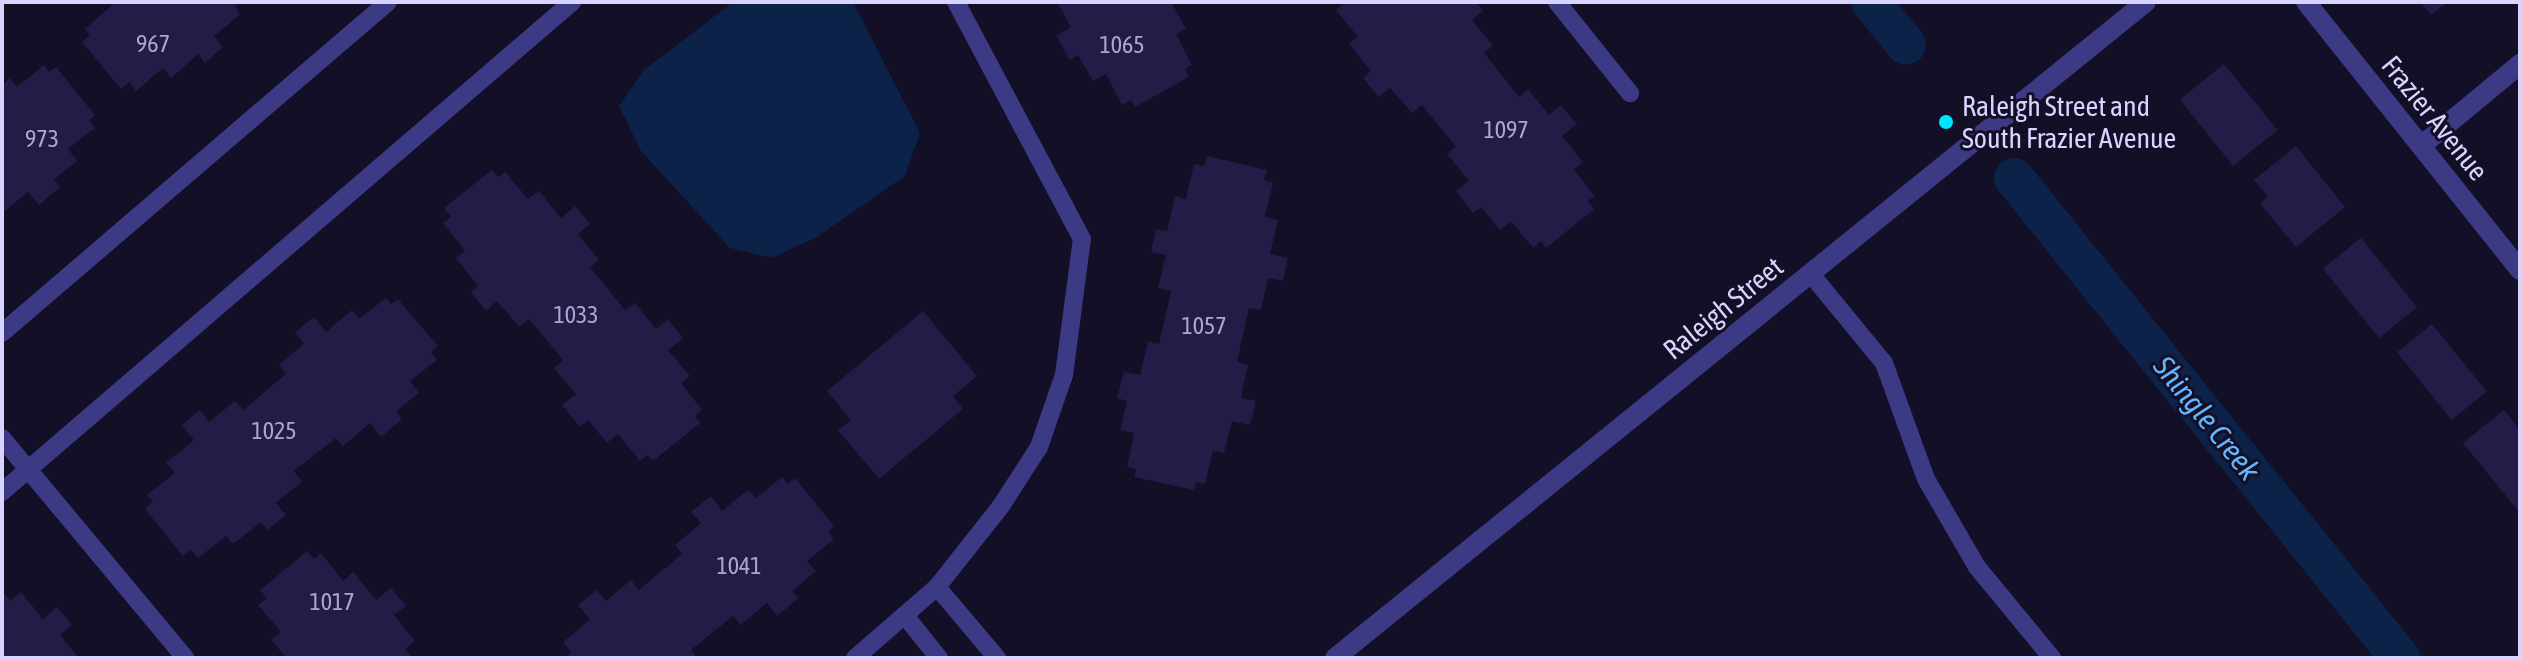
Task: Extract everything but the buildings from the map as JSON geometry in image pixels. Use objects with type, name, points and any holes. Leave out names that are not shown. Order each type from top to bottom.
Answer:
[{"type":"street","name":"Raleigh Street","points":[[1335,658],[2146,2]]},
{"type":"street","name":"Frazier Avenue","points":[[2306,2],[2520,270]]},
{"type":"street","points":[[2421,146],[2520,64]]},
{"type":"lane","points":[[2,333],[388,2]]},
{"type":"lane","points":[[2,492],[572,2]]},
{"type":"lane","points":[[859,656],[937,587],[1001,506],[1039,447],[1064,375],[1082,239],[956,2]]},
{"type":"lane","points":[[1557,2],[1630,93]]},
{"type":"lane","points":[[1810,273],[1884,363],[1926,479],[1977,567],[2052,658]]},
{"type":"lane","points":[[2,438],[185,658]]},
{"type":"lane","points":[[937,587],[997,658]]},
{"type":"lane","points":[[906,617],[939,658]]},
{"type":"water","points":[[733,2],[853,2],[920,133],[905,176],[817,237],[772,258],[730,248],[641,151],[619,106],[644,70]]},
{"type":"waterway","name":"Shingle Creek","points":[[1871,2],[1906,45]]},
{"type":"waterway","name":"Shingle Creek","points":[[2014,178],[2400,658]]},
{"type":"place","name":"Raleigh Street and South Frazier Avenue","points":[[1946,122]]}]
